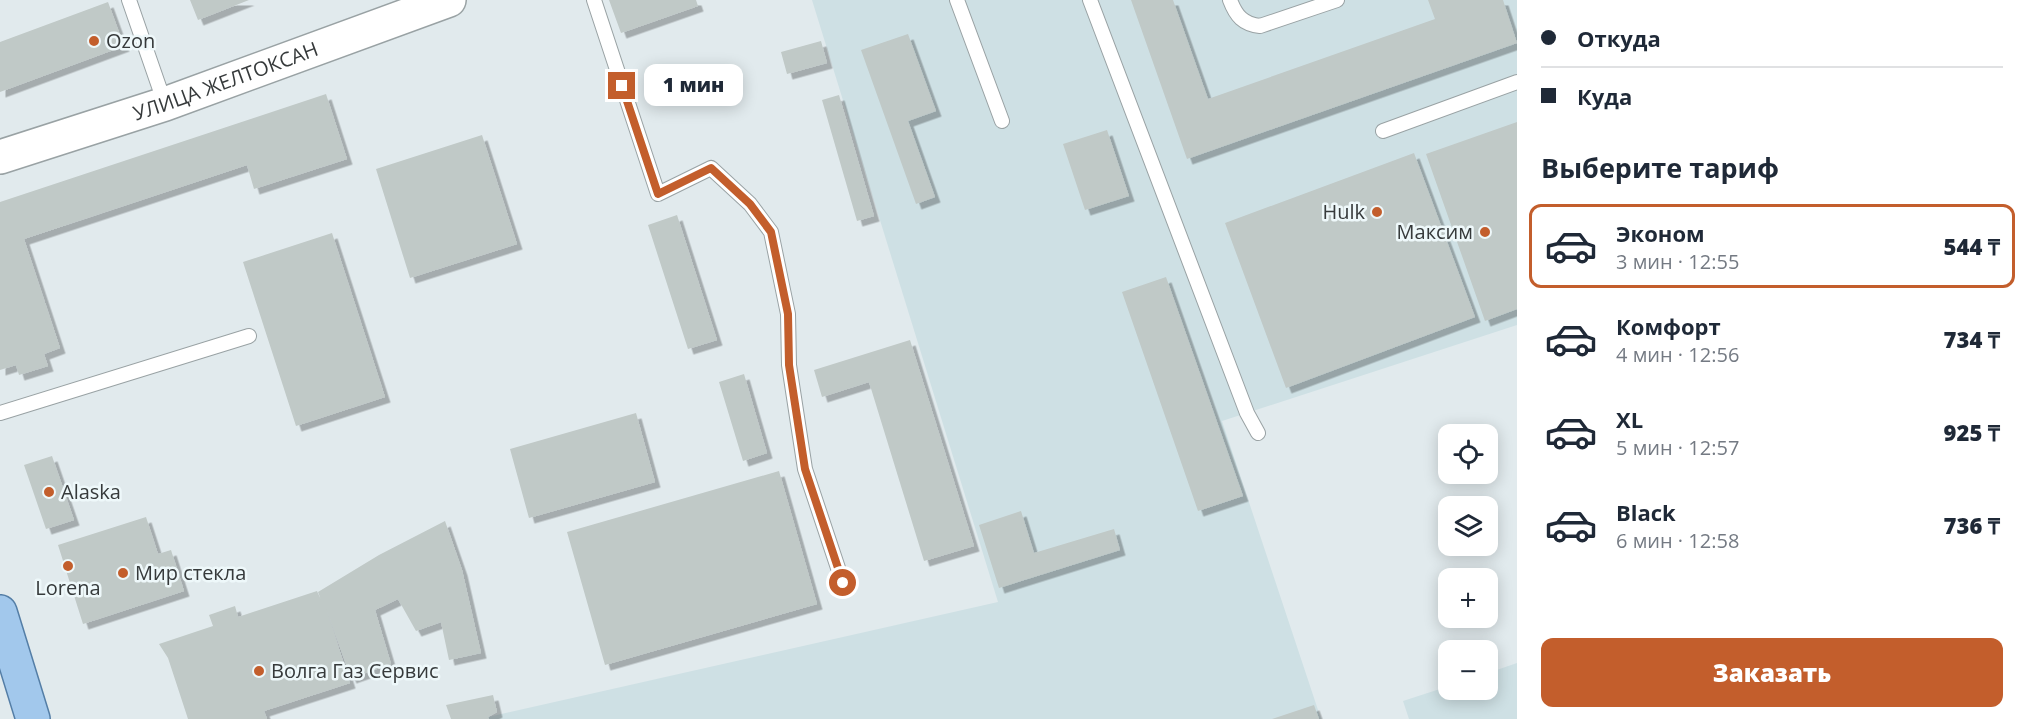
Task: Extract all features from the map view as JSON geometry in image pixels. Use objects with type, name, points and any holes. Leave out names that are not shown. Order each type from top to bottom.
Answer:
[{"type":"main road","points":[[0,612],[33,719]]},
{"type":"street","name":"УЛИЦА ЖЕЛТОКСАН","points":[[0,157],[165,104],[438,2]]},
{"type":"lane","points":[[129,0],[165,104]]},
{"type":"lane","points":[[594,0],[658,194],[711,168],[750,204],[771,232],[788,314],[789,365],[805,469],[843,583]]},
{"type":"lane","points":[[957,0],[1002,121]]},
{"type":"lane","points":[[1090,0],[1247,413],[1258,433]]},
{"type":"lane","points":[[1230,0],[1235,14],[1248,25],[1260,26],[1337,0]]},
{"type":"lane","points":[[1383,131],[1517,82]]},
{"type":"lane","points":[[0,413],[249,336]]},
{"type":"shaded area","points":[[812,0],[1517,0],[1517,325],[1222,421],[1321,719],[489,719],[488,717],[998,602]]},
{"type":"shaded area","points":[[1517,663],[1517,719],[1409,719],[1403,701],[1438,690],[1438,700],[1498,700],[1498,670]]},
{"type":"building","points":[[190,0],[249,0],[198,20]]},
{"type":"building","points":[[609,0],[696,0],[698,6],[621,33]]},
{"type":"building","points":[[1131,0],[1173,0],[1208,99],[1435,19],[1428,0],[1503,0],[1517,43],[1187,159]]},
{"type":"building","points":[[108,2],[124,46],[0,92],[0,42]]},
{"type":"building","points":[[908,34],[936,111],[908,121],[935,197],[916,204],[861,50]]},
{"type":"building","points":[[821,41],[827,63],[787,74],[781,52]]},
{"type":"building","points":[[326,94],[347,159],[254,189],[247,165],[24,239],[60,348],[44,354],[48,366],[19,375],[16,365],[0,370],[0,202]]},
{"type":"building","points":[[839,95],[874,216],[857,221],[822,100]]},
{"type":"building","name":"Максим","points":[[1517,122],[1517,309],[1485,321],[1426,154]]},
{"type":"building","points":[[1107,130],[1129,196],[1085,210],[1063,144]]},
{"type":"building","points":[[482,135],[517,244],[410,278],[376,169]]},
{"type":"building","points":[[1414,153],[1475,317],[1286,388],[1225,223]]},
{"type":"building","points":[[677,215],[717,340],[688,349],[648,225]]},
{"type":"building","points":[[332,233],[385,397],[296,426],[243,262]]},
{"type":"building","points":[[1166,277],[1243,496],[1198,511],[1122,292]]},
{"type":"building","points":[[910,340],[974,546],[924,561],[869,382],[822,397],[814,370]]},
{"type":"building","points":[[744,374],[767,453],[743,461],[719,382]]},
{"type":"building","points":[[636,413],[655,482],[529,518],[510,449]]},
{"type":"building","name":"Alaska","points":[[52,456],[74,520],[46,529],[24,465]]},
{"type":"building","points":[[779,471],[817,604],[605,665],[567,532]]},
{"type":"building","points":[[1021,511],[1034,553],[1114,529],[1120,550],[999,588],[979,525]]},
{"type":"building","name":"Мир стекла","points":[[146,517],[158,554],[171,550],[184,591],[83,624],[58,545]]},
{"type":"building","points":[[445,521],[462,570],[481,653],[449,660],[441,622],[416,631],[398,599],[375,610],[391,664],[351,678],[326,608],[350,683],[264,711],[267,719],[188,719],[168,658],[159,644],[213,626],[209,615],[235,606],[238,617],[317,591],[321,600],[318,592],[379,555]]},
{"type":"building","points":[[493,695],[497,712],[488,717],[489,719],[451,719],[446,705]]},
{"type":"building","points":[[1314,705],[1319,719],[1272,719]]},
{"type":"place","name":"Ozon","points":[[94,41]]},
{"type":"place","name":"Hulk","points":[[1377,212]]},
{"type":"place","name":"Максим","points":[[1485,232]]},
{"type":"place","name":"Alaska","points":[[49,492]]},
{"type":"place","name":"Lorena","points":[[68,566]]},
{"type":"place","name":"Мир стекла","points":[[123,573]]},
{"type":"place","name":"Волга Газ Сервис","points":[[259,671]]},
{"type":"route","points":[[622,86],[658,194],[711,168],[750,204],[771,232],[788,314],[789,365],[805,469],[843,583]]}]
